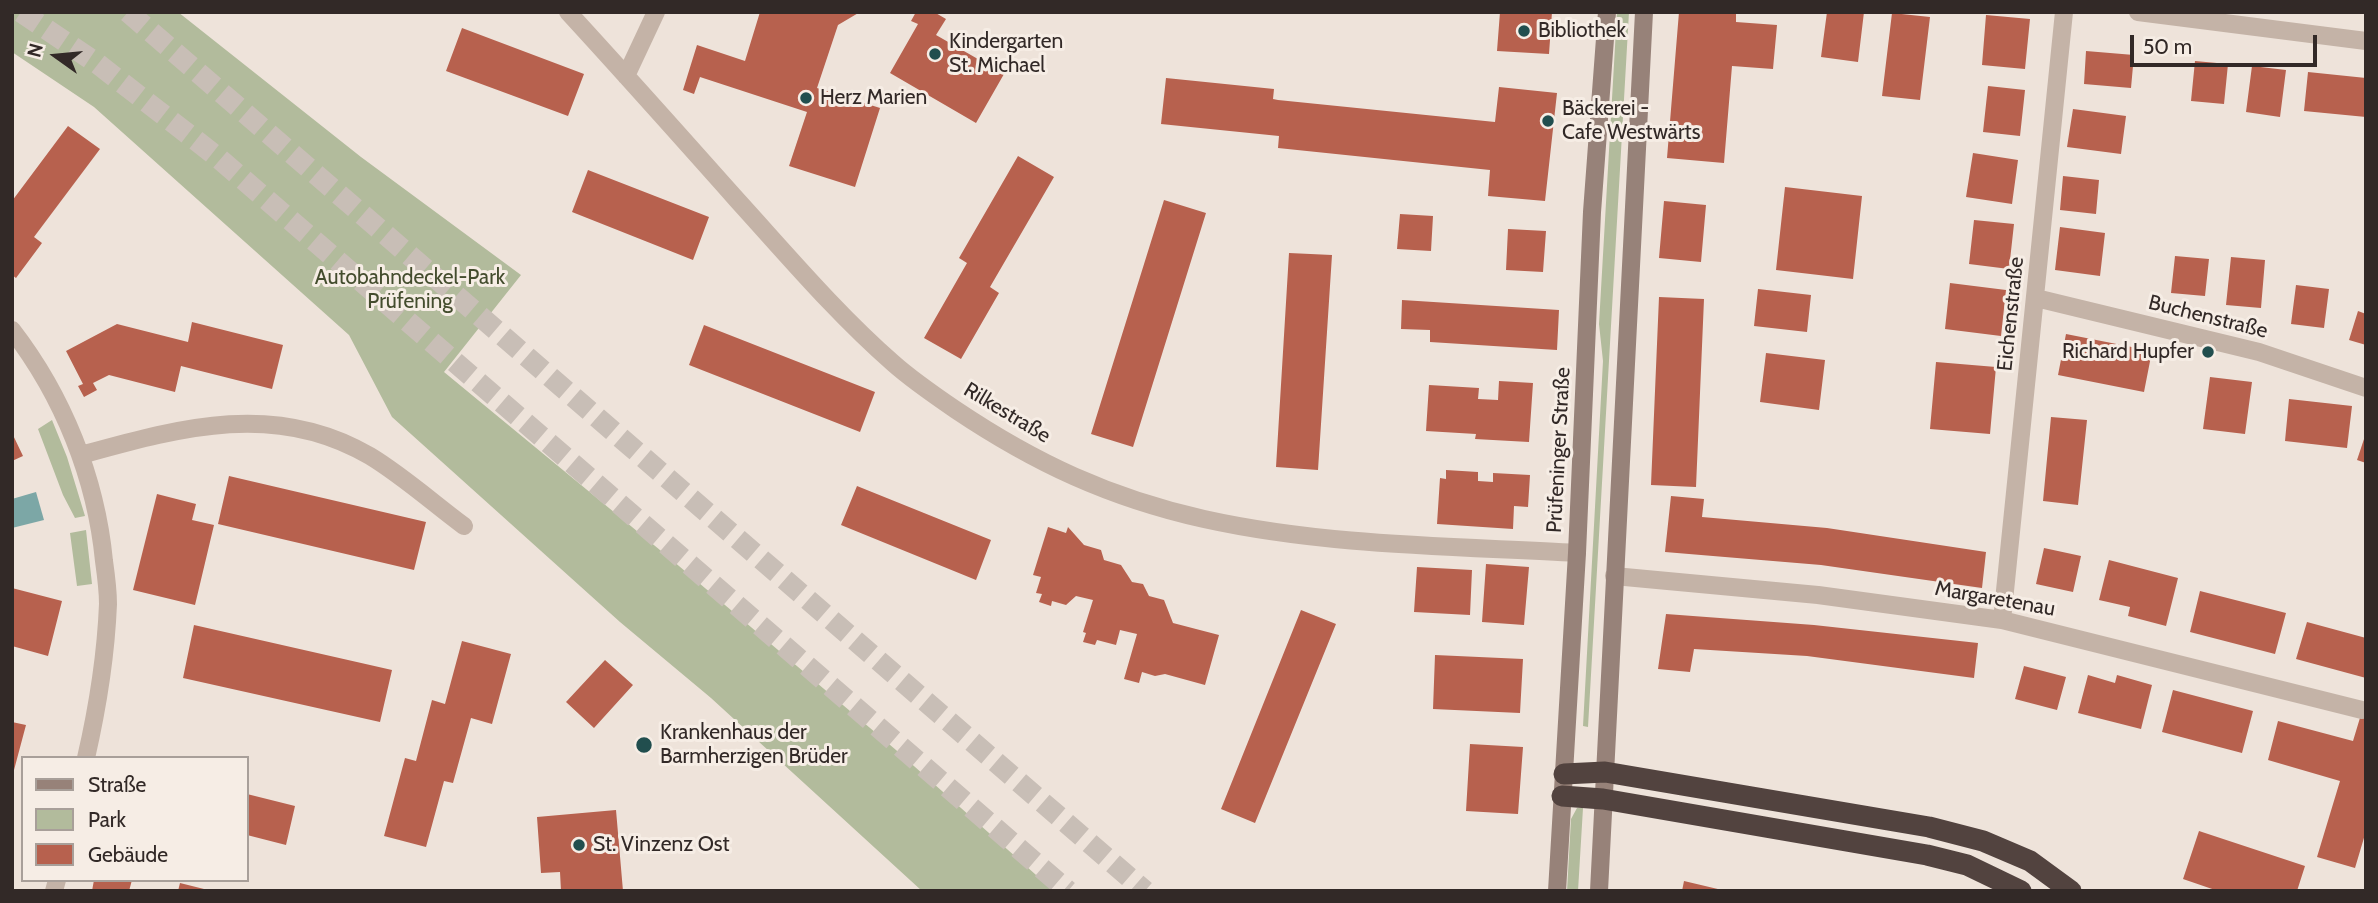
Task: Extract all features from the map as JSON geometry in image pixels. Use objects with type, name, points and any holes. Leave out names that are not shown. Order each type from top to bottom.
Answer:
[{"type":"highway","points":[[1564,774],[1605,772],[1929,827],[1983,841],[2029,861],[2071,891]]},
{"type":"highway","points":[[1562,796],[1603,799],[1927,855],[1967,865],[2021,891]]},
{"type":"street","name":"Rilkestraße","points":[[568,12],[774,241],[894,364],[983,428],[1062,473],[1161,508],[1291,535],[1577,553]]},
{"type":"street","points":[[626,76],[656,12]]},
{"type":"street","name":"Prüfeninger Straße","points":[[1557,891],[1577,553],[1592,212],[1607,12]]},
{"type":"street","points":[[1599,891],[1644,12]]},
{"type":"street","name":"Eichenstraße","points":[[2002,620],[2064,12]]},
{"type":"street","points":[[2138,12],[2366,41]]},
{"type":"street","name":"Buchenstraße","points":[[2036,298],[2259,352],[2366,388]]},
{"type":"street","points":[[12,330],[30,353],[58,403],[81,455],[101,526],[108,603],[86,756]]},
{"type":"street","points":[[81,455],[167,431],[214,424],[268,424],[290,427],[321,435],[370,457],[464,526]]},
{"type":"street","name":"Margaretenau","points":[[1614,576],[1818,595],[2002,620],[2362,710]]},
{"type":"green space","name":"Autobahndeckel-Park Prüfening","points":[[12,12],[178,12],[361,157],[521,275],[444,372],[896,750],[1054,891],[922,891],[711,698],[620,622],[392,417],[349,335],[94,107],[12,52]]},
{"type":"green space","points":[[1617,12],[1629,12],[1588,727],[1583,726],[1603,361],[1599,324]]},
{"type":"green space","points":[[52,420],[67,457],[85,516],[75,518],[63,495],[38,429]]},
{"type":"green space","points":[[86,530],[92,584],[77,586],[70,533]]},
{"type":"green space","points":[[1577,808],[1583,808],[1578,891],[1567,891],[1571,819]]},
{"type":"water","points":[[36,492],[44,520],[12,528],[12,499]]},
{"type":"building","name":"Herz Marien","points":[[760,12],[860,12],[838,25],[817,88],[880,108],[855,187],[789,166],[807,112],[700,77],[694,94],[683,90],[697,45],[745,61]]},
{"type":"building","name":"Kindergarten St. Michael","points":[[916,12],[934,12],[946,19],[936,35],[1004,74],[976,123],[890,73],[918,24],[911,21]]},
{"type":"building","name":"Bibliothek","points":[[1500,12],[1552,12],[1549,54],[1497,51]]},
{"type":"building","points":[[1679,12],[1736,12],[1736,22],[1777,25],[1773,69],[1732,66],[1724,163],[1667,158]]},
{"type":"building","points":[[1827,12],[1864,12],[1858,62],[1821,57]]},
{"type":"building","points":[[1892,13],[1930,17],[1920,100],[1882,96]]},
{"type":"building","points":[[1986,15],[2030,19],[2025,69],[1982,65]]},
{"type":"building","points":[[462,28],[584,74],[568,116],[446,71]]},
{"type":"building","points":[[2086,51],[2134,55],[2131,88],[2084,84]]},
{"type":"building","points":[[2195,61],[2228,64],[2224,104],[2191,101]]},
{"type":"building","points":[[2252,66],[2286,70],[2280,117],[2246,112]]},
{"type":"building","points":[[2308,72],[2366,78],[2366,117],[2304,111]]},
{"type":"building","points":[[1166,78],[1274,89],[1273,99],[1278,100],[1495,122],[1499,87],[1557,93],[1545,201],[1488,196],[1490,170],[1278,148],[1279,136],[1161,124]]},
{"type":"building","points":[[1988,86],[2025,90],[2020,136],[1983,132]]},
{"type":"building","points":[[2073,109],[2126,116],[2121,154],[2067,147]]},
{"type":"building","points":[[68,126],[100,149],[34,237],[42,243],[16,278],[12,275],[12,201]]},
{"type":"building","points":[[1973,153],[2018,160],[2012,204],[1966,197]]},
{"type":"building","points":[[1018,156],[1054,177],[990,287],[999,293],[961,359],[924,338],[967,263],[959,258]]},
{"type":"building","points":[[588,170],[709,217],[693,260],[572,212]]},
{"type":"building","points":[[2063,176],[2099,180],[2096,214],[2060,210]]},
{"type":"building","points":[[1785,187],[1862,196],[1853,279],[1776,270]]},
{"type":"building","points":[[1164,200],[1206,213],[1133,447],[1091,434]]},
{"type":"building","points":[[1664,201],[1706,205],[1701,262],[1659,258]]},
{"type":"building","points":[[1400,214],[1433,216],[1431,251],[1397,249]]},
{"type":"building","points":[[1974,220],[2014,224],[2009,269],[1969,264]]},
{"type":"building","points":[[2060,227],[2105,233],[2100,276],[2055,270]]},
{"type":"building","points":[[1508,229],[1546,231],[1543,272],[1506,270]]},
{"type":"building","points":[[1289,253],[1332,255],[1318,470],[1276,467]]},
{"type":"building","points":[[2175,256],[2209,259],[2205,296],[2171,293]]},
{"type":"building","points":[[2231,257],[2265,260],[2261,308],[2226,305]]},
{"type":"building","points":[[1950,283],[2006,290],[2001,336],[1945,329]]},
{"type":"building","points":[[2296,285],[2329,289],[2324,328],[2291,324]]},
{"type":"building","points":[[1758,289],[1811,295],[1807,332],[1754,326]]},
{"type":"building","points":[[1659,297],[1704,299],[1696,487],[1651,485]]},
{"type":"building","points":[[1402,300],[1559,310],[1557,350],[1430,342],[1430,330],[1401,329]]},
{"type":"building","points":[[2358,311],[2366,314],[2366,345],[2349,340]]},
{"type":"building","points":[[192,322],[283,345],[272,389],[181,366],[175,392],[109,375],[93,383],[97,390],[84,397],[78,386],[83,384],[66,351],[117,324],[188,342]]},
{"type":"building","points":[[704,325],[875,392],[860,432],[689,365]]},
{"type":"building","points":[[2066,334],[2152,351],[2144,392],[2058,375]]},
{"type":"building","points":[[1766,353],[1825,360],[1819,410],[1760,402]]},
{"type":"building","points":[[1936,362],[1996,367],[1990,434],[1930,429]]},
{"type":"building","points":[[2210,377],[2252,382],[2245,434],[2203,429]]},
{"type":"building","points":[[1499,381],[1533,383],[1529,442],[1475,439],[1476,434],[1426,431],[1429,385],[1479,388],[1478,399],[1498,400]]},
{"type":"building","points":[[2289,399],[2352,406],[2347,448],[2285,441]]},
{"type":"building","points":[[2051,417],[2087,420],[2078,505],[2043,501]]},
{"type":"building","points":[[12,433],[23,456],[12,461]]},
{"type":"building","points":[[2366,436],[2366,463],[2357,460]]},
{"type":"building","points":[[1446,470],[1478,472],[1478,481],[1493,482],[1493,473],[1530,475],[1528,507],[1514,506],[1513,529],[1437,524],[1440,478],[1446,479]]},
{"type":"building","points":[[229,476],[426,522],[414,570],[218,524]]},
{"type":"building","points":[[857,486],[991,540],[976,580],[841,525]]},
{"type":"building","points":[[157,494],[196,504],[192,520],[214,525],[195,605],[133,590]]},
{"type":"building","points":[[1671,496],[1704,499],[1702,517],[1827,528],[1986,552],[1982,588],[1821,565],[1665,552]]},
{"type":"building","points":[[1048,527],[1066,533],[1068,527],[1084,545],[1101,550],[1104,560],[1121,565],[1132,582],[1143,584],[1149,596],[1164,600],[1173,623],[1219,635],[1205,685],[1165,674],[1155,676],[1142,672],[1139,683],[1124,679],[1137,634],[1120,630],[1116,645],[1097,640],[1095,645],[1083,642],[1086,633],[1083,632],[1093,600],[1076,596],[1066,605],[1052,601],[1051,606],[1039,602],[1042,594],[1036,593],[1041,577],[1033,575]]},
{"type":"building","points":[[2044,548],[2081,556],[2073,592],[2036,584]]},
{"type":"building","points":[[2109,560],[2178,578],[2166,626],[2128,616],[2130,607],[2099,600]]},
{"type":"building","points":[[1486,564],[1529,567],[1524,625],[1482,622]]},
{"type":"building","points":[[1417,567],[1472,570],[1470,615],[1414,612]]},
{"type":"building","points":[[12,588],[62,601],[48,656],[12,646]]},
{"type":"building","points":[[2200,591],[2286,613],[2275,654],[2190,632]]},
{"type":"building","points":[[1301,610],[1336,624],[1255,823],[1221,809]]},
{"type":"building","points":[[1666,614],[1814,625],[1978,643],[1974,678],[1807,656],[1694,649],[1690,672],[1658,669]]},
{"type":"building","points":[[2307,622],[2366,638],[2366,678],[2296,659]]},
{"type":"building","points":[[194,625],[392,670],[380,722],[183,678]]},
{"type":"building","points":[[462,641],[511,654],[492,724],[471,718],[453,783],[444,781],[426,847],[384,836],[405,758],[416,761],[432,700],[445,704]]},
{"type":"building","points":[[1435,655],[1523,659],[1520,713],[1433,709]]},
{"type":"building","points":[[605,660],[633,685],[594,728],[566,702]]},
{"type":"building","points":[[2024,666],[2066,677],[2057,710],[2015,699]]},
{"type":"building","points":[[2088,675],[2115,683],[2117,675],[2152,685],[2141,729],[2078,713]]},
{"type":"building","points":[[2173,690],[2253,711],[2242,753],[2162,732]]},
{"type":"building","points":[[2366,698],[2366,831],[2355,868],[2317,857],[2340,781],[2268,760],[2278,721],[2353,741]]},
{"type":"building","points":[[12,722],[26,725],[14,770],[12,770]]},
{"type":"building","points":[[1470,744],[1523,747],[1518,814],[1466,811]]},
{"type":"building","points":[[248,794],[295,806],[286,845],[248,835]]},
{"type":"building","name":"St. Vinzenz Ost","points":[[616,810],[623,891],[561,891],[560,872],[541,873],[537,817]]},
{"type":"building","points":[[2199,831],[2305,866],[2297,891],[2218,891],[2183,879]]},
{"type":"building","points":[[1684,881],[1722,890],[1722,891],[1682,891]]},
{"type":"building","points":[[94,882],[131,882],[129,891],[92,891]]},
{"type":"building","points":[[180,883],[208,890],[208,891],[178,891]]},
{"type":"tunnel","points":[[21,12],[98,64],[216,156],[1068,891]]},
{"type":"tunnel","points":[[128,12],[1145,891]]},
{"type":"place","name":"Bibliothek","points":[[1524,31]]},
{"type":"place","name":"Kindergarten St. Michael","points":[[935,54]]},
{"type":"place","name":"Herz Marien","points":[[806,98]]},
{"type":"place","name":"Bäckerei - Cafe Westwärts","points":[[1548,121]]},
{"type":"place","name":"Richard Hupfer","points":[[2208,352]]},
{"type":"place","name":"Krankenhaus der Barmherzigen Brüder","points":[[644,745]]},
{"type":"place","name":"St. Vinzenz Ost","points":[[579,845]]}]
